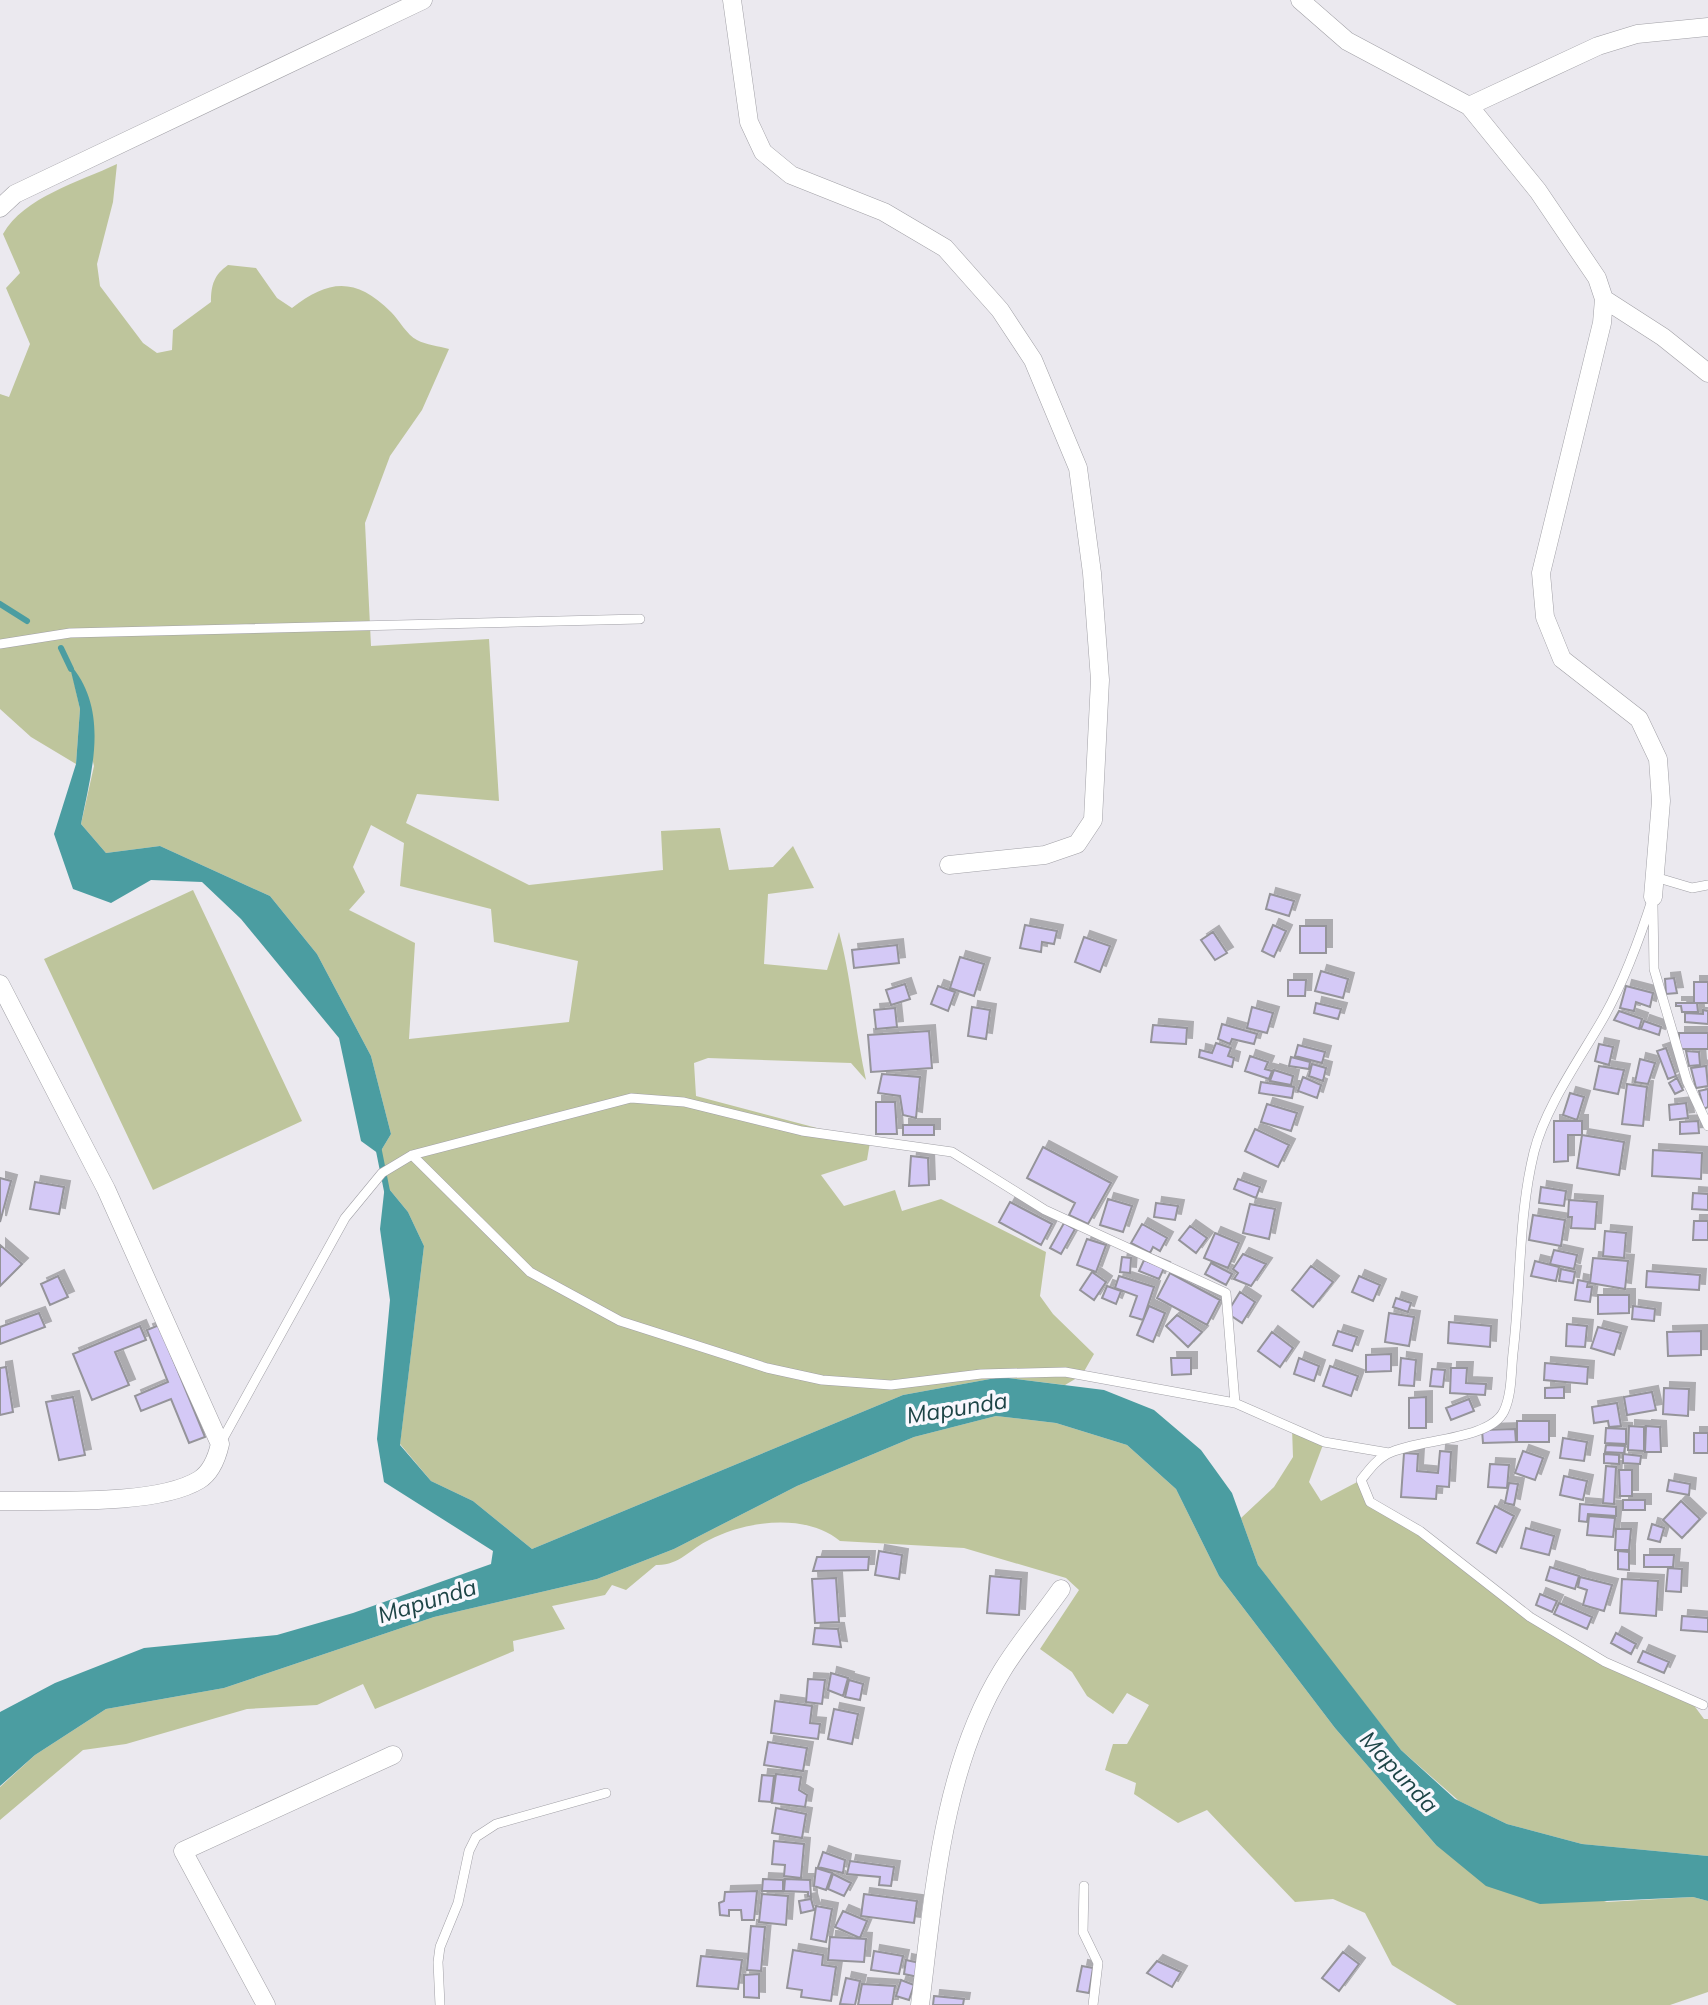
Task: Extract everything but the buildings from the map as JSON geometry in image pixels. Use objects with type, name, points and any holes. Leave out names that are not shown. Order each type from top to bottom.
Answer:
[{"type":"street","points":[[0,208],[15,194],[423,0]]},
{"type":"street","points":[[732,0],[749,122],[763,152],[791,175],[884,212],[946,248],[1000,310],[1033,360],[1078,468],[1092,573],[1100,680],[1093,820],[1077,844],[1045,855],[949,865]]},
{"type":"street","points":[[1300,0],[1347,41],[1469,106],[1538,191],[1597,278],[1604,299],[1602,324],[1541,573],[1545,617],[1562,659],[1639,719],[1658,759],[1661,802],[1653,897]]},
{"type":"street","points":[[1469,106],[1598,46],[1637,34],[1708,27]]},
{"type":"street","points":[[1604,299],[1663,337],[1708,373]]},
{"type":"street","points":[[0,984],[106,1189],[220,1444],[215,1463],[200,1480],[157,1495],[0,1501]]},
{"type":"street","points":[[920,2005],[949,1810],[975,1726],[1001,1672],[1061,1589]]},
{"type":"street","points":[[266,2005],[183,1851],[393,1755]]},
{"type":"lane","points":[[0,644],[70,633],[640,618]]},
{"type":"lane","points":[[1655,877],[1692,888],[1708,885]]},
{"type":"lane","points":[[1653,897],[1654,969],[1687,1081],[1708,1126]]},
{"type":"lane","points":[[412,1155],[530,1272],[620,1321],[767,1368],[822,1380],[891,1385],[981,1374],[1065,1372],[1235,1403],[1324,1442],[1388,1453],[1485,1429],[1504,1413],[1509,1393],[1519,1300],[1523,1221],[1534,1150],[1567,1076],[1605,1014],[1634,957],[1653,897]]},
{"type":"lane","points":[[220,1444],[345,1219],[382,1173],[412,1155],[631,1098],[684,1102],[802,1130],[952,1152],[1045,1210],[1226,1293],[1235,1403]]},
{"type":"lane","points":[[1388,1453],[1373,1465],[1361,1480],[1370,1502],[1420,1531],[1530,1617],[1605,1662],[1703,1704]]},
{"type":"lane","points":[[440,2005],[440,1947],[458,1903],[468,1851],[476,1837],[496,1824],[607,1793]]},
{"type":"lane","points":[[1084,1886],[1083,1932],[1098,1963],[1093,2005]]},
{"type":"green space","points":[[117,164],[113,202],[97,264],[100,286],[143,343],[157,353],[172,350],[173,330],[211,302],[214,281],[228,265],[256,268],[277,298],[292,308],[305,298],[330,287],[354,288],[366,293],[391,312],[413,338],[449,349],[422,410],[390,456],[365,523],[371,646],[489,639],[499,801],[417,794],[406,823],[529,885],[663,870],[661,831],[720,828],[729,870],[773,867],[793,846],[814,888],[768,894],[764,964],[827,970],[839,932],[866,1080],[851,1063],[708,1058],[694,1063],[696,1096],[870,1142],[867,1160],[821,1175],[844,1206],[895,1190],[902,1211],[941,1199],[1046,1252],[1040,1296],[1053,1314],[1094,1354],[1082,1375],[1065,1385],[1001,1377],[903,1395],[532,1549],[473,1501],[431,1481],[400,1444],[424,1246],[408,1212],[385,1184],[379,1154],[391,1134],[371,1056],[317,954],[270,896],[160,846],[106,853],[81,824],[94,766],[70,664],[80,709],[76,764],[31,737],[0,709],[0,394],[9,397],[30,344],[6,288],[20,273],[3,234],[12,221],[38,200]],"holes":[[[371,825],[404,843],[400,886],[491,909],[494,942],[578,961],[569,1022],[409,1039],[415,943],[349,910],[365,892],[353,867]]]},
{"type":"green space","points":[[193,890],[302,1121],[153,1190],[44,959]]},
{"type":"green space","points":[[996,1416],[1056,1423],[1127,1445],[1176,1489],[1219,1576],[1335,1728],[1436,1845],[1607,1902],[1693,1897],[1708,1901],[1708,1992],[1670,2005],[1457,2005],[1392,1965],[1365,1913],[1333,1899],[1295,1902],[1207,1810],[1178,1823],[1134,1794],[1136,1783],[1105,1770],[1113,1744],[1127,1744],[1149,1705],[1127,1693],[1113,1714],[1087,1696],[1072,1672],[1040,1649],[1079,1590],[1066,1578],[964,1548],[840,1541],[811,1526],[794,1523],[759,1524],[724,1533],[678,1560],[656,1565],[626,1590],[612,1585],[605,1595],[552,1606],[565,1629],[513,1641],[514,1651],[375,1709],[363,1684],[317,1705],[247,1709],[126,1744],[83,1750],[0,1820],[0,1787],[35,1755],[106,1709],[224,1688],[434,1617],[597,1579],[674,1549],[797,1486],[914,1437]]},
{"type":"green space","points":[[1292,1428],[1324,1442],[1309,1482],[1321,1501],[1361,1480],[1370,1502],[1420,1531],[1530,1617],[1605,1662],[1687,1696],[1704,1719],[1708,1719],[1708,1856],[1582,1844],[1507,1824],[1459,1801],[1401,1750],[1258,1565],[1241,1518],[1274,1487],[1293,1457]]},
{"type":"water","points":[[69,663],[82,681],[94,720],[93,761],[81,824],[106,853],[160,846],[270,896],[317,954],[371,1056],[391,1134],[379,1154],[361,1141],[339,1038],[241,919],[202,882],[151,880],[111,903],[73,889],[54,834],[76,764],[80,709]]},
{"type":"water","name":"Mapunda","points":[[385,1184],[408,1212],[424,1246],[400,1445],[431,1481],[473,1501],[532,1549],[903,1395],[1001,1377],[1104,1390],[1154,1410],[1201,1450],[1232,1493],[1258,1565],[1401,1750],[1455,1799],[1507,1824],[1582,1844],[1708,1856],[1708,1901],[1693,1897],[1540,1904],[1486,1886],[1436,1845],[1335,1728],[1219,1576],[1176,1489],[1127,1445],[1056,1423],[996,1416],[914,1437],[797,1486],[674,1549],[597,1579],[434,1617],[224,1688],[106,1709],[35,1755],[0,1786],[0,1712],[55,1683],[144,1648],[277,1635],[353,1613],[491,1564],[493,1551],[384,1482],[377,1439],[390,1300],[380,1229]]},
{"type":"waterway","points":[[0,604],[27,621]]},
{"type":"waterway","points":[[61,648],[71,669]]},
{"type":"waterway","points":[[378,1146],[387,1191]]}]
